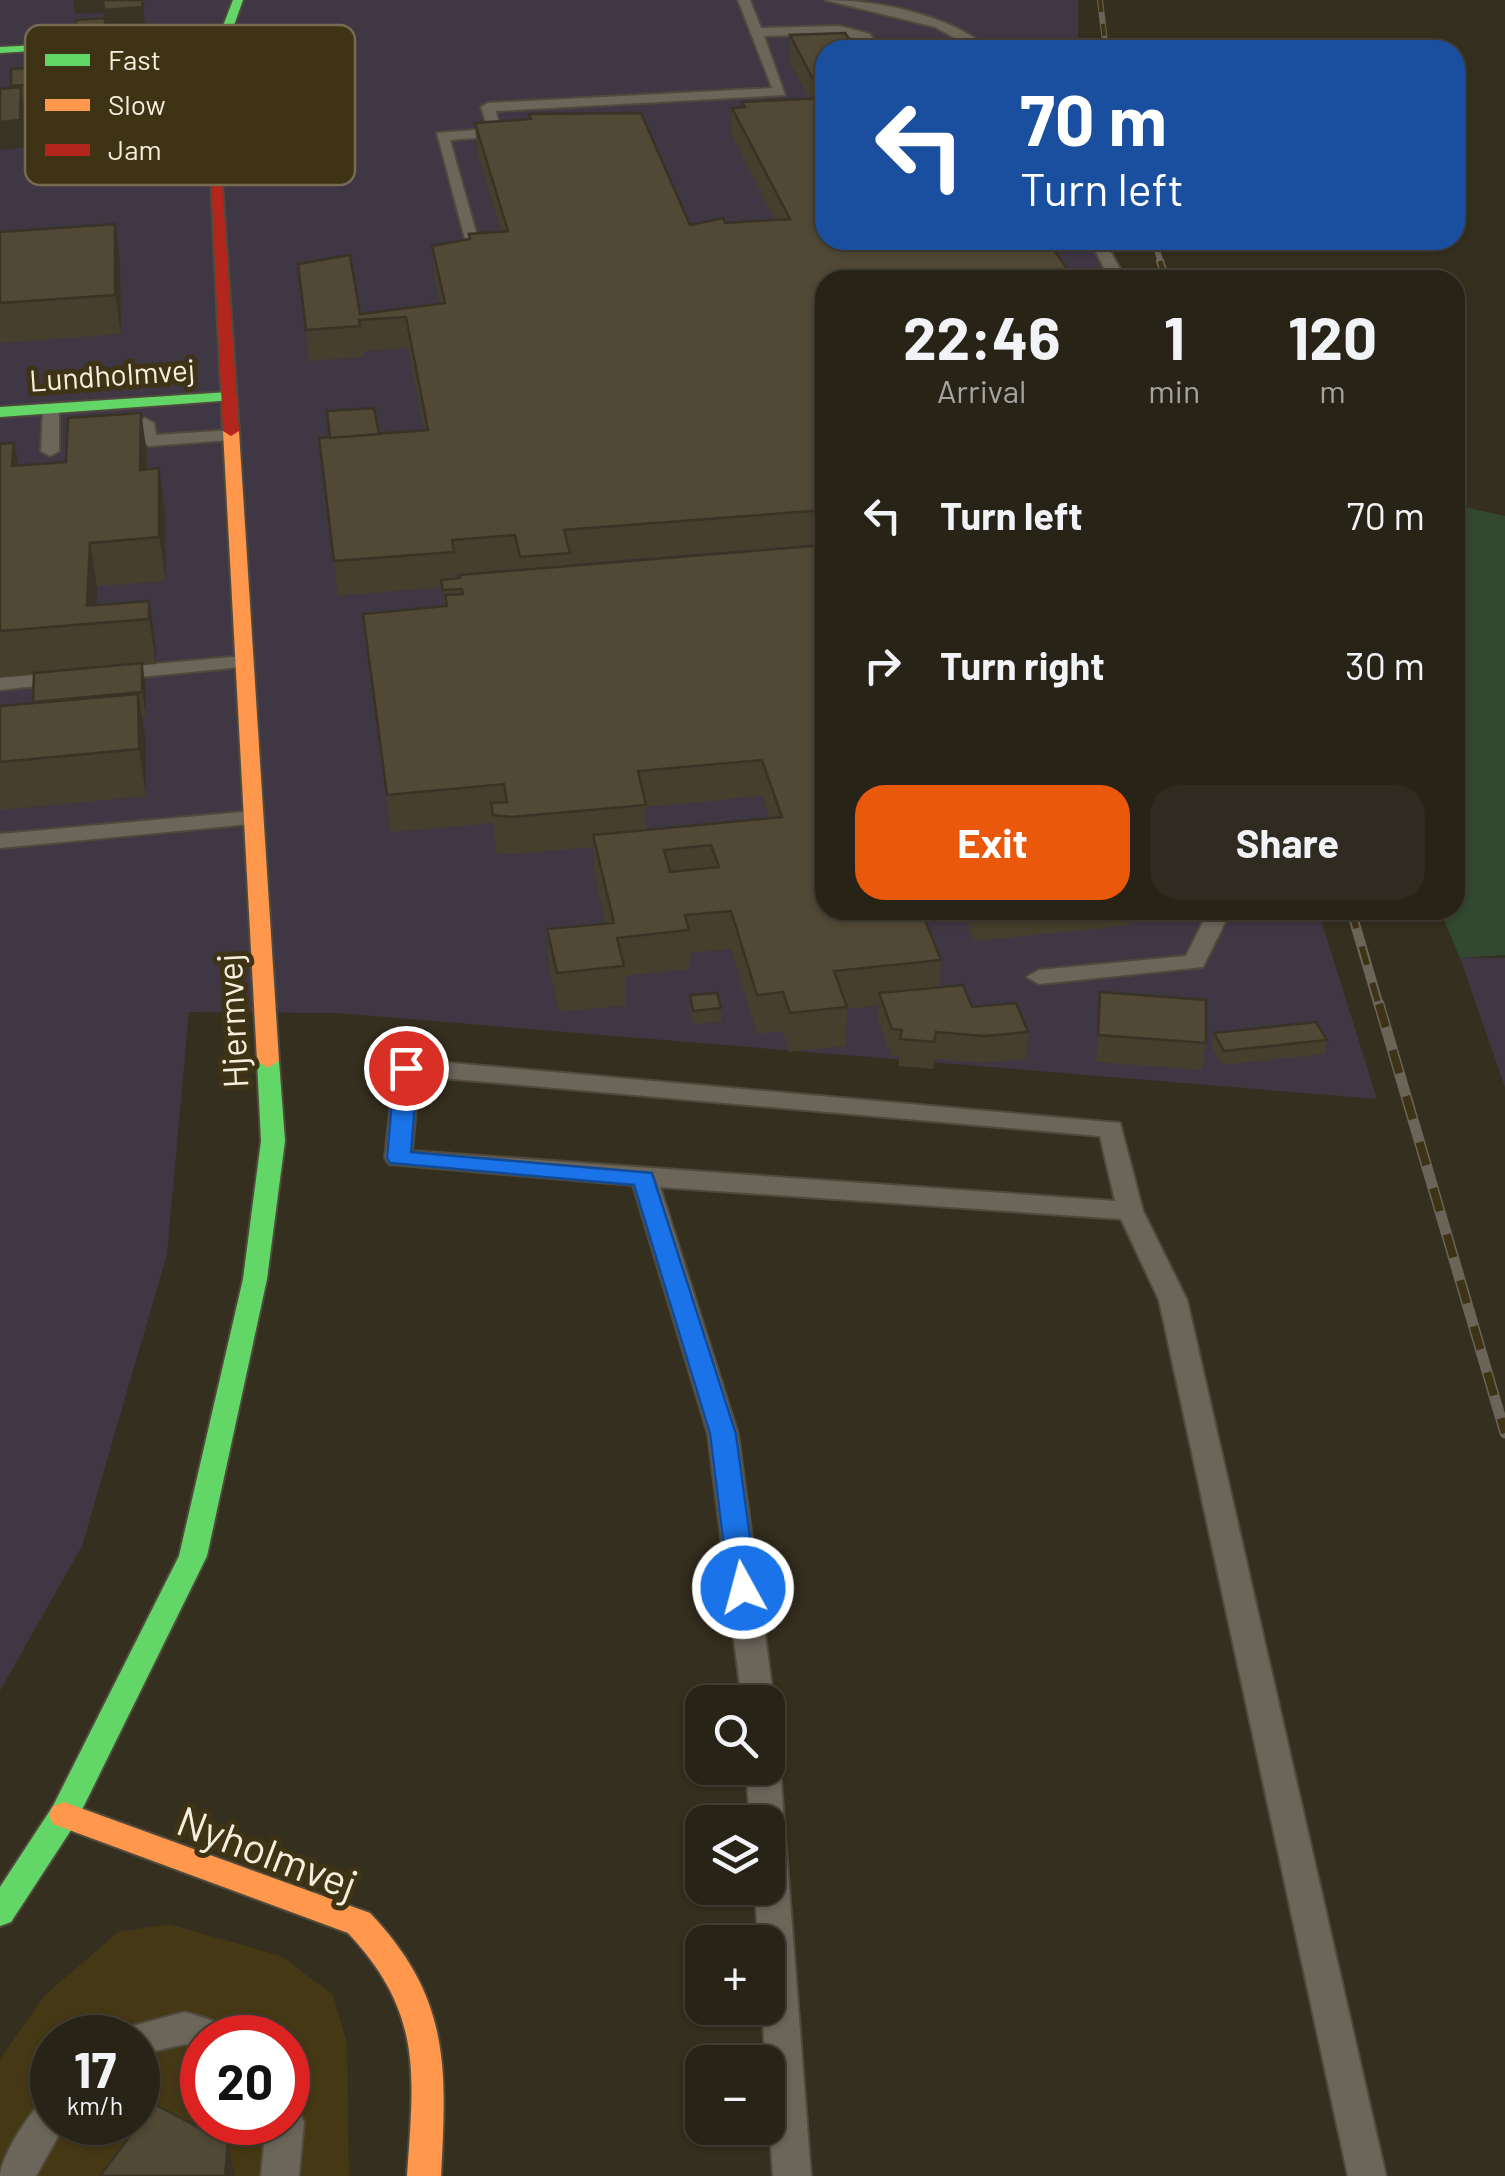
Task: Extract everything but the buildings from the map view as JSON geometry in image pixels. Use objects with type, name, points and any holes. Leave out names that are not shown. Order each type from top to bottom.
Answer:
[{"type":"street","name":"Hjermvej","points":[[229,25],[238,0]]},
{"type":"street","points":[[0,50],[25,48]]},
{"type":"street","name":"Hjermvej","points":[[0,1913],[64,1815],[194,1556],[254,1279],[273,1141],[215,185]]},
{"type":"street","name":"Lundholmvej","points":[[0,412],[229,397]]},
{"type":"street","name":"Nyholmvej","points":[[64,1815],[359,1922],[393,1956],[414,1996],[429,2070],[424,2176]]},
{"type":"lane","points":[[470,236],[442,136],[496,133],[488,107],[780,92],[744,0]]},
{"type":"lane","points":[[832,0],[939,24],[967,40]]},
{"type":"lane","points":[[754,32],[839,30],[868,40]]},
{"type":"lane","points":[[50,451],[51,408]]},
{"type":"lane","points":[[145,424],[149,441],[231,435]]},
{"type":"lane","points":[[0,684],[244,662]]},
{"type":"lane","points":[[0,841],[253,818]]},
{"type":"lane","points":[[1039,976],[1195,962],[1215,920]]},
{"type":"lane","points":[[1130,1211],[398,1158],[406,1068],[1111,1129],[1130,1211],[1173,1300],[1367,2176]]},
{"type":"lane","points":[[644,1178],[723,1434],[756,1685]]},
{"type":"lane","points":[[773,1905],[792,2176]]},
{"type":"lane","points":[[16,2176],[34,2145]]},
{"type":"lane","points":[[280,2176],[283,2145]]},
{"type":"shaded area","points":[[0,0],[1078,0],[1078,40],[815,40],[815,250],[1113,250],[1119,270],[815,270],[815,920],[1321,920],[1377,1099],[336,1013],[189,1012],[167,1254],[82,1546],[0,1691]]},
{"type":"shaded area","points":[[1460,958],[1505,958],[1505,1087]]},
{"type":"shaded area","points":[[169,1924],[281,1956],[333,1995],[347,2043],[349,2176],[0,2176],[0,2059],[30,2016],[30,2145],[160,2145],[160,2015],[31,2015],[45,1995],[118,1932]]},
{"type":"green space","points":[[1465,507],[1505,516],[1505,955],[1460,958],[1444,920],[1465,920]]},
{"type":"railway","points":[[1100,0],[1105,40]]},
{"type":"railway","points":[[1157,250],[1161,263]]},
{"type":"railway","points":[[1160,261],[1163,270]]},
{"type":"railway","points":[[1354,920],[1379,1006]]},
{"type":"railway","points":[[1379,1004],[1505,1433]]},
{"type":"traffic: fast","points":[[229,25],[238,0]]},
{"type":"traffic: fast","points":[[0,50],[25,48]]},
{"type":"traffic: fast","points":[[0,412],[229,397]]},
{"type":"traffic: fast","points":[[0,1913],[64,1815],[193,1556],[255,1279],[273,1141],[268,1061]]},
{"type":"traffic: slow","points":[[231,431],[268,1061]]},
{"type":"traffic: slow","points":[[64,1815],[359,1923],[385,1950],[404,1979],[424,2039],[428,2105],[424,2176]]},
{"type":"traffic: jam","points":[[216,185],[231,431]]},
{"type":"route","points":[[406,1068],[398,1158],[644,1178],[723,1434],[743,1588]]}]
